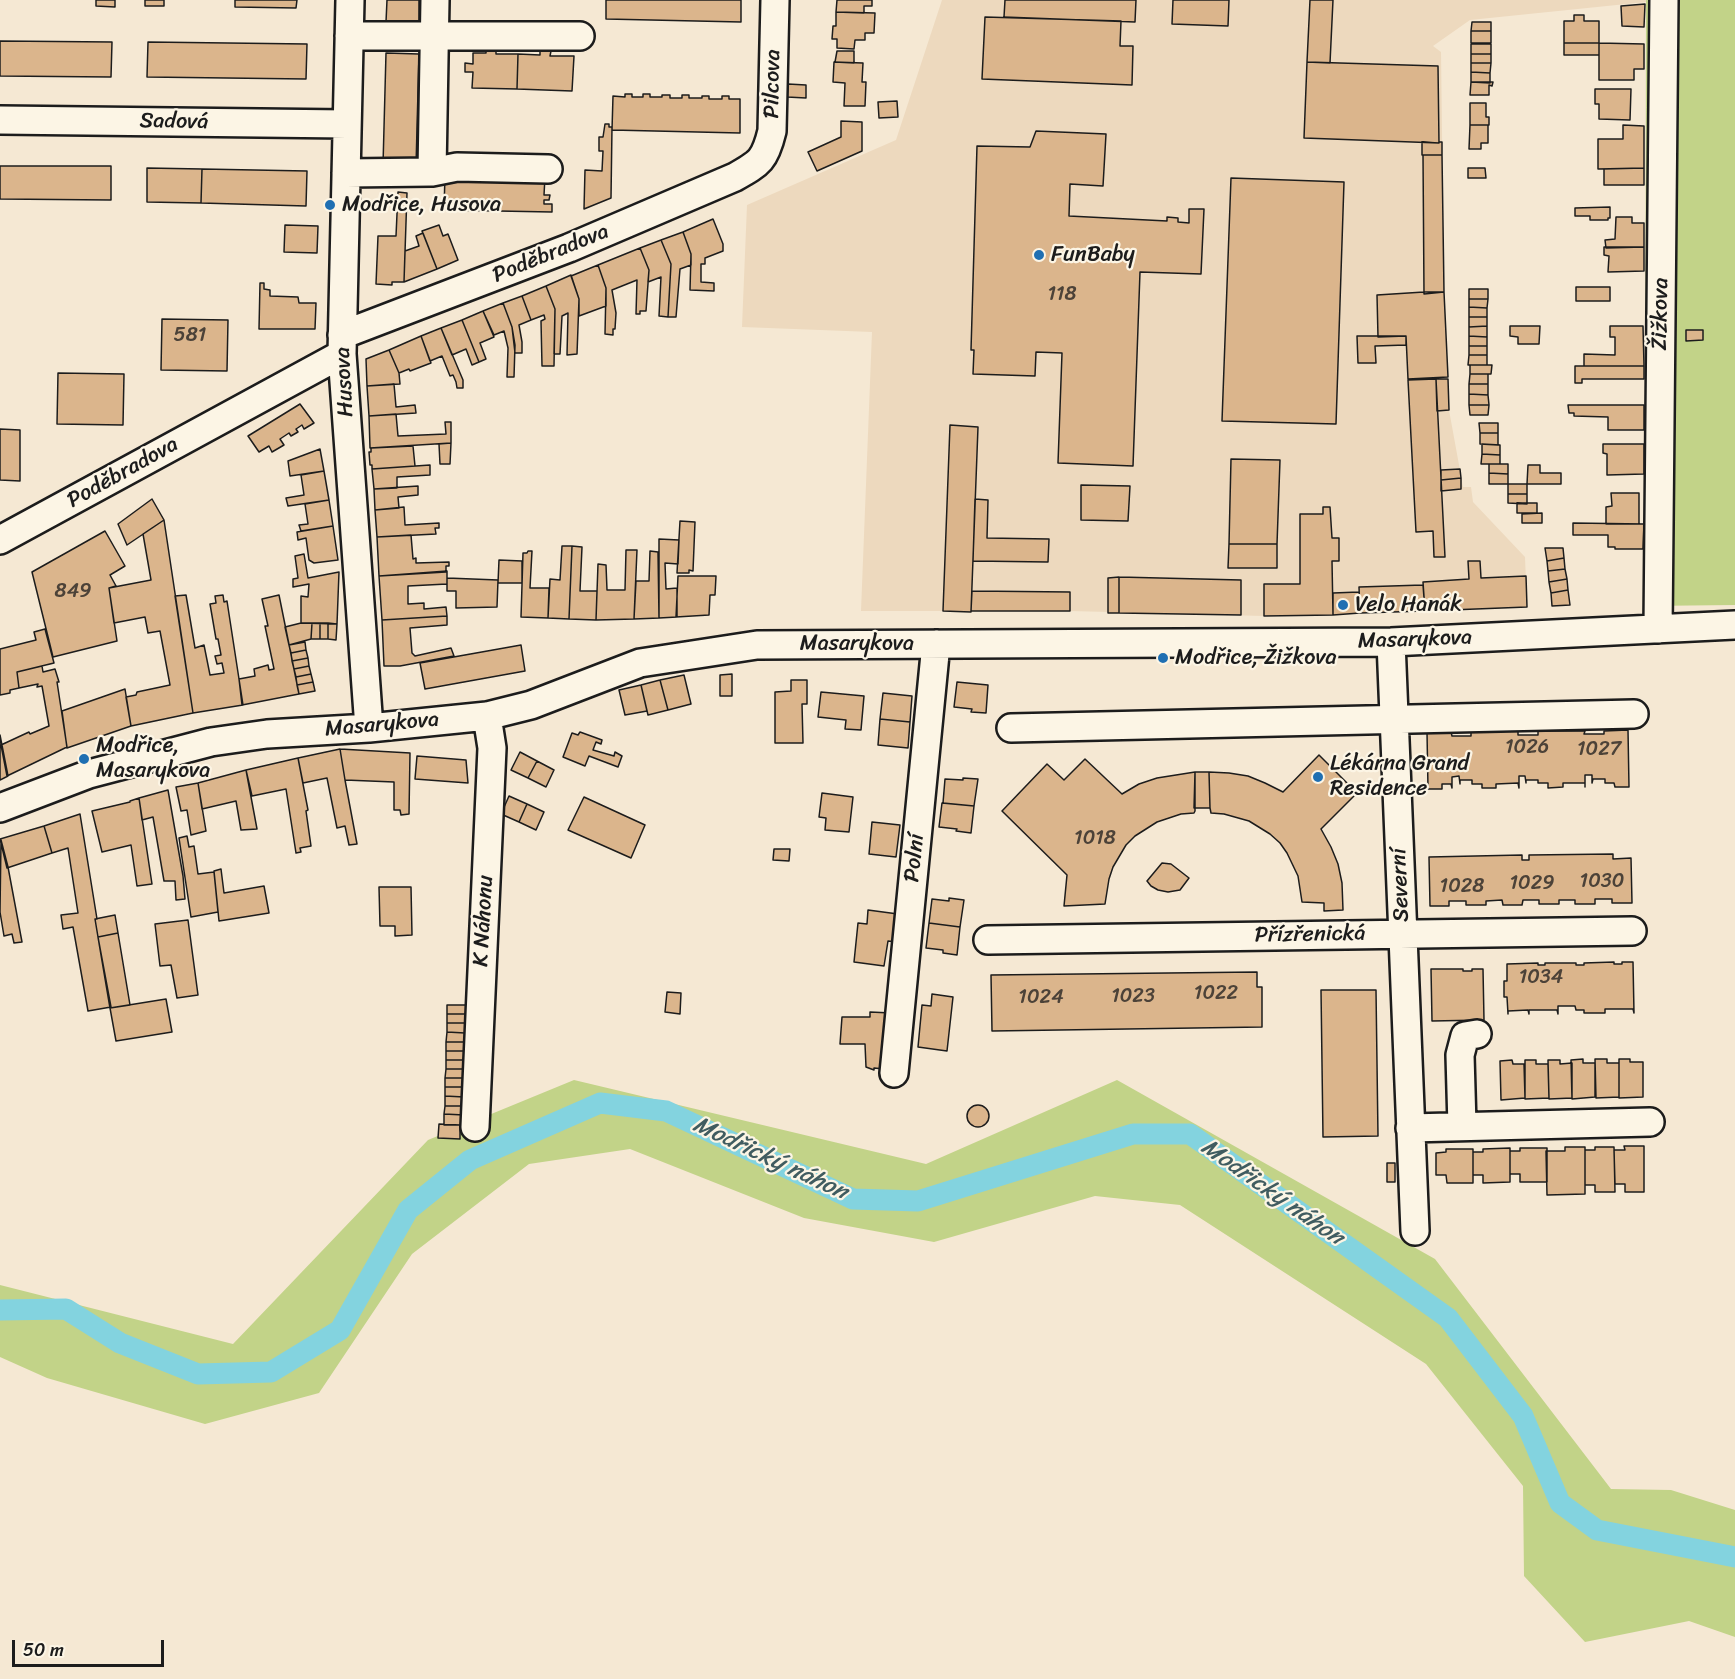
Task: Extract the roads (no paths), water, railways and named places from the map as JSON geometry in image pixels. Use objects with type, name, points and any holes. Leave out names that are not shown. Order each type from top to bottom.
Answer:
[{"type":"street","name":"Husova","points":[[350,0],[342,345],[369,728]]},
{"type":"street","points":[[432,172],[435,0]]},
{"type":"street","name":"Pilcova","points":[[757,165],[768,149],[772,131],[775,0]]},
{"type":"street","name":"Žižkova","points":[[1658,628],[1664,0]]},
{"type":"street","points":[[349,36],[580,36]]},
{"type":"street","name":"Sadová","points":[[0,120],[347,124]]},
{"type":"street","name":"Poděbradova","points":[[0,540],[342,345],[735,177],[757,165]]},
{"type":"street","points":[[346,173],[432,172],[456,167],[548,168]]},
{"type":"street","name":"Masarykova","points":[[0,808],[89,774],[211,742],[267,734],[369,728],[488,716],[531,705],[640,663],[757,645],[1391,642],[1735,625]]},
{"type":"street","name":"Severní","points":[[1391,642],[1415,1231]]},
{"type":"street","name":"Polní","points":[[894,1072],[936,644]]},
{"type":"street","points":[[1011,728],[1634,714]]},
{"type":"street","name":"K Náhonu","points":[[475,1127],[492,748],[488,716]]},
{"type":"street","name":"Přízřenická","points":[[988,940],[1632,931]]},
{"type":"street","points":[[1462,1126],[1460,1055],[1465,1036],[1477,1034]]},
{"type":"street","points":[[1410,1128],[1650,1122]]},
{"type":"waterway","name":"Modřický náhon","points":[[0,1310],[66,1309],[120,1343],[198,1374],[271,1372],[340,1330],[408,1210],[470,1160],[600,1103],[666,1111],[853,1199],[918,1201],[1133,1134],[1190,1134],[1448,1318],[1523,1416],[1560,1503],[1597,1530],[1735,1557]]},
{"type":"place","name":"Modřice, Husova","points":[[330,205]]},
{"type":"place","name":"FunBaby","points":[[1039,255]]},
{"type":"place","name":"Velo Hanák","points":[[1343,605]]},
{"type":"place","name":"Modřice, Žižkova","points":[[1163,658]]},
{"type":"place","name":"Modřice, Masarykova","points":[[84,759]]},
{"type":"place","name":"Lékárna Grand Residence","points":[[1318,777]]}]
